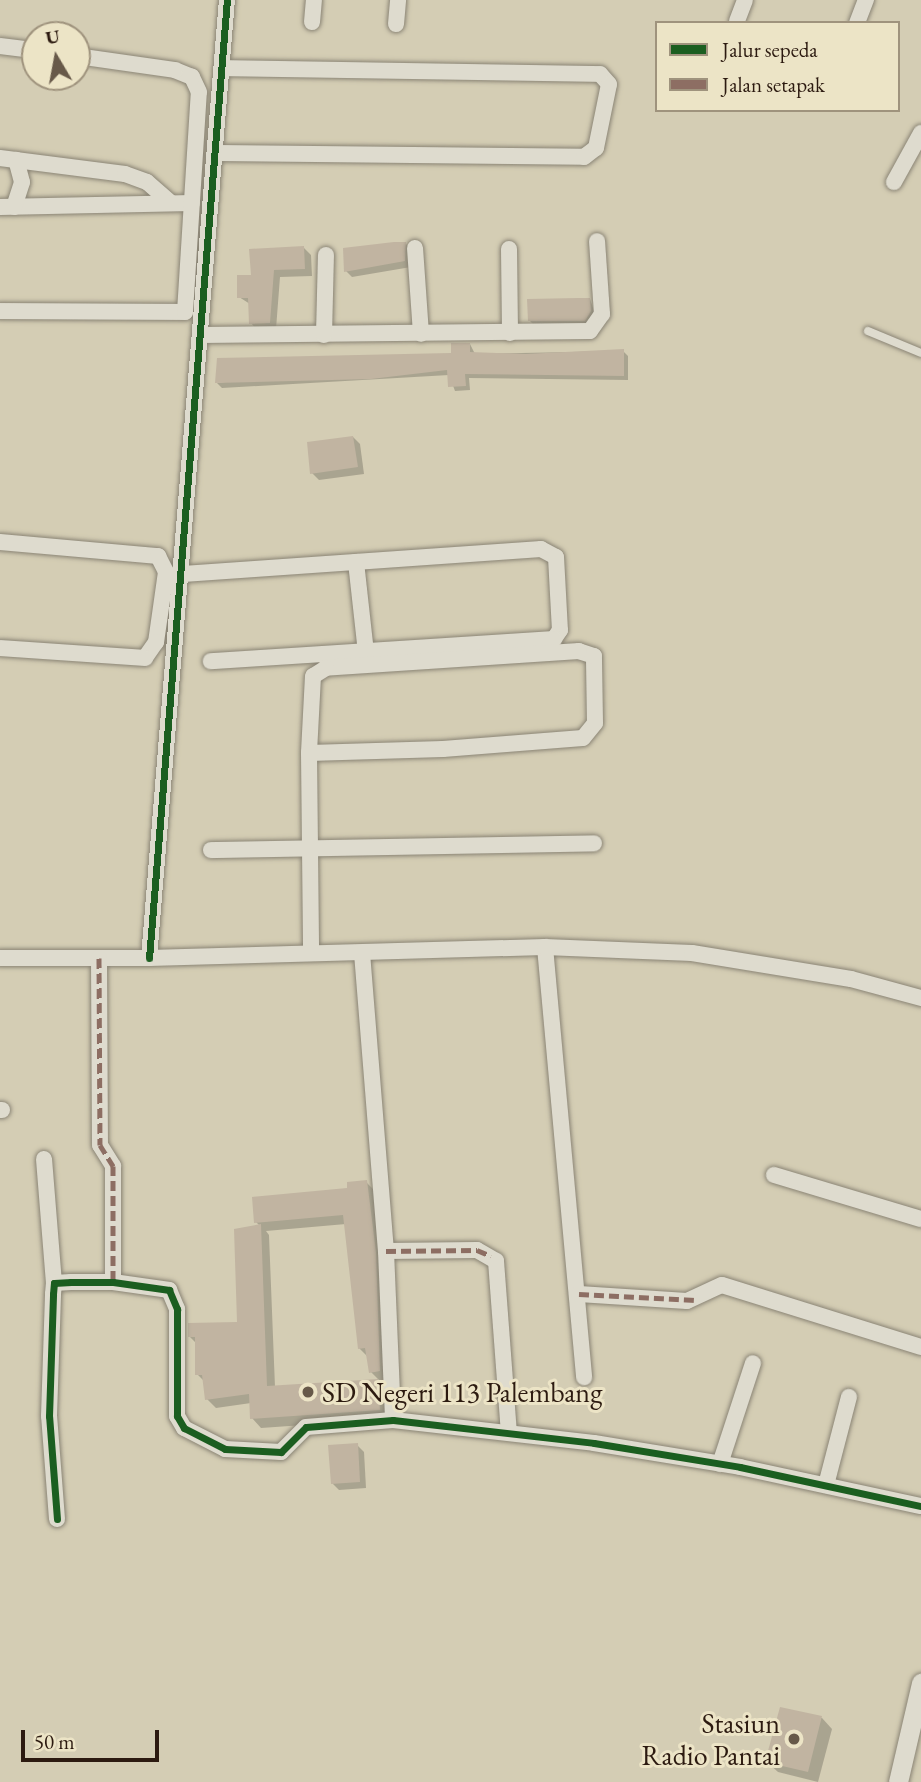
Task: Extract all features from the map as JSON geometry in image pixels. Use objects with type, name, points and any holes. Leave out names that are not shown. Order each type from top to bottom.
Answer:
[{"type":"street","points":[[149,958],[183,574],[200,335],[224,68],[227,0]]},
{"type":"street","points":[[312,22],[314,0]]},
{"type":"street","points":[[396,24],[398,0]]},
{"type":"street","points":[[737,21],[745,0]]},
{"type":"street","points":[[858,21],[866,0]]},
{"type":"street","points":[[0,46],[21,48]]},
{"type":"street","points":[[0,311],[185,312],[200,107],[192,77],[175,70],[91,58]]},
{"type":"street","points":[[217,153],[584,158],[596,148],[609,84],[600,74],[224,68]]},
{"type":"street","points":[[894,182],[921,133]]},
{"type":"street","points":[[8,159],[136,177],[170,202]]},
{"type":"street","points":[[7,207],[22,183],[8,159]]},
{"type":"street","points":[[7,207],[192,203]]},
{"type":"street","points":[[200,335],[590,331],[597,327],[602,314],[597,241]]},
{"type":"street","points":[[415,248],[421,334]]},
{"type":"street","points":[[509,249],[510,333]]},
{"type":"street","points":[[324,335],[326,256]]},
{"type":"street","points":[[0,542],[158,556],[166,572],[156,642],[145,659],[0,648]]},
{"type":"street","points":[[183,574],[548,549],[555,557],[560,598],[560,630],[554,639],[211,661]]},
{"type":"street","points":[[356,562],[366,653]]},
{"type":"street","points":[[309,753],[443,750],[583,738],[595,723],[594,656],[579,652],[326,668],[311,683],[309,753],[311,953]]},
{"type":"street","points":[[211,850],[310,852],[594,843]]},
{"type":"street","points":[[545,947],[579,1294],[584,1377]]},
{"type":"street","points":[[0,958],[149,958],[545,947],[692,953],[851,979],[921,998]]},
{"type":"street","points":[[362,953],[386,1251],[393,1420]]},
{"type":"street","points":[[99,958],[100,1145],[113,1166],[113,1282]]},
{"type":"street","points":[[44,1158],[54,1283],[49,1416],[57,1519]]},
{"type":"street","points":[[774,1175],[921,1219]]},
{"type":"street","points":[[386,1251],[477,1250],[496,1261],[509,1432]]},
{"type":"street","points":[[54,1283],[113,1282],[169,1290],[177,1308],[177,1416],[184,1428],[218,1447],[281,1452],[310,1426],[393,1420],[509,1432],[720,1464],[921,1506]]},
{"type":"street","points":[[579,1294],[687,1301],[722,1285],[921,1347]]},
{"type":"street","points":[[720,1464],[753,1363]]},
{"type":"street","points":[[826,1485],[849,1397]]},
{"type":"street","points":[[898,1782],[920,1690]]},
{"type":"lane","points":[[868,331],[921,354]]},
{"type":"building","points":[[406,242],[405,261],[344,272],[343,248]]},
{"type":"building","points":[[304,246],[305,269],[274,270],[270,323],[249,324],[248,298],[237,298],[237,275],[251,275],[249,249]]},
{"type":"building","points":[[590,298],[591,311],[585,321],[528,321],[527,299]]},
{"type":"building","points":[[451,343],[470,343],[470,352],[526,354],[624,349],[624,376],[465,374],[466,386],[448,387],[447,370],[371,379],[215,383],[217,358],[451,353]]},
{"type":"building","points":[[353,436],[358,467],[310,474],[307,442]]},
{"type":"building","points":[[367,1180],[376,1252],[380,1371],[369,1373],[365,1348],[358,1349],[343,1215],[254,1223],[252,1197],[347,1188],[347,1182]]},
{"type":"building","points":[[261,1224],[267,1386],[378,1379],[380,1410],[250,1419],[249,1394],[205,1400],[202,1375],[195,1375],[195,1337],[188,1337],[188,1323],[237,1322],[234,1229]]},
{"type":"building","points":[[358,1443],[360,1482],[331,1484],[328,1445]]},
{"type":"building","name":"Stasiun Radio Pantai","points":[[780,1707],[822,1716],[808,1772],[765,1762]]},
{"type":"marked path","points":[[99,958],[100,1145],[113,1166],[113,1282]]},
{"type":"marked path","points":[[386,1251],[477,1250],[491,1256]]},
{"type":"marked path","points":[[579,1294],[696,1300]]},
{"type":"cycle path","points":[[149,958],[227,0]]},
{"type":"cycle path","points":[[57,1519],[49,1416],[53,1294],[54,1283],[71,1282],[113,1282],[169,1290],[177,1309],[177,1416],[184,1428],[225,1449],[281,1452],[306,1427],[393,1420],[594,1443],[740,1467],[921,1506]]},
{"type":"place","name":"SD Negeri 113 Palembang","points":[[308,1392]]},
{"type":"place","name":"Stasiun Radio Pantai","points":[[794,1739]]}]
